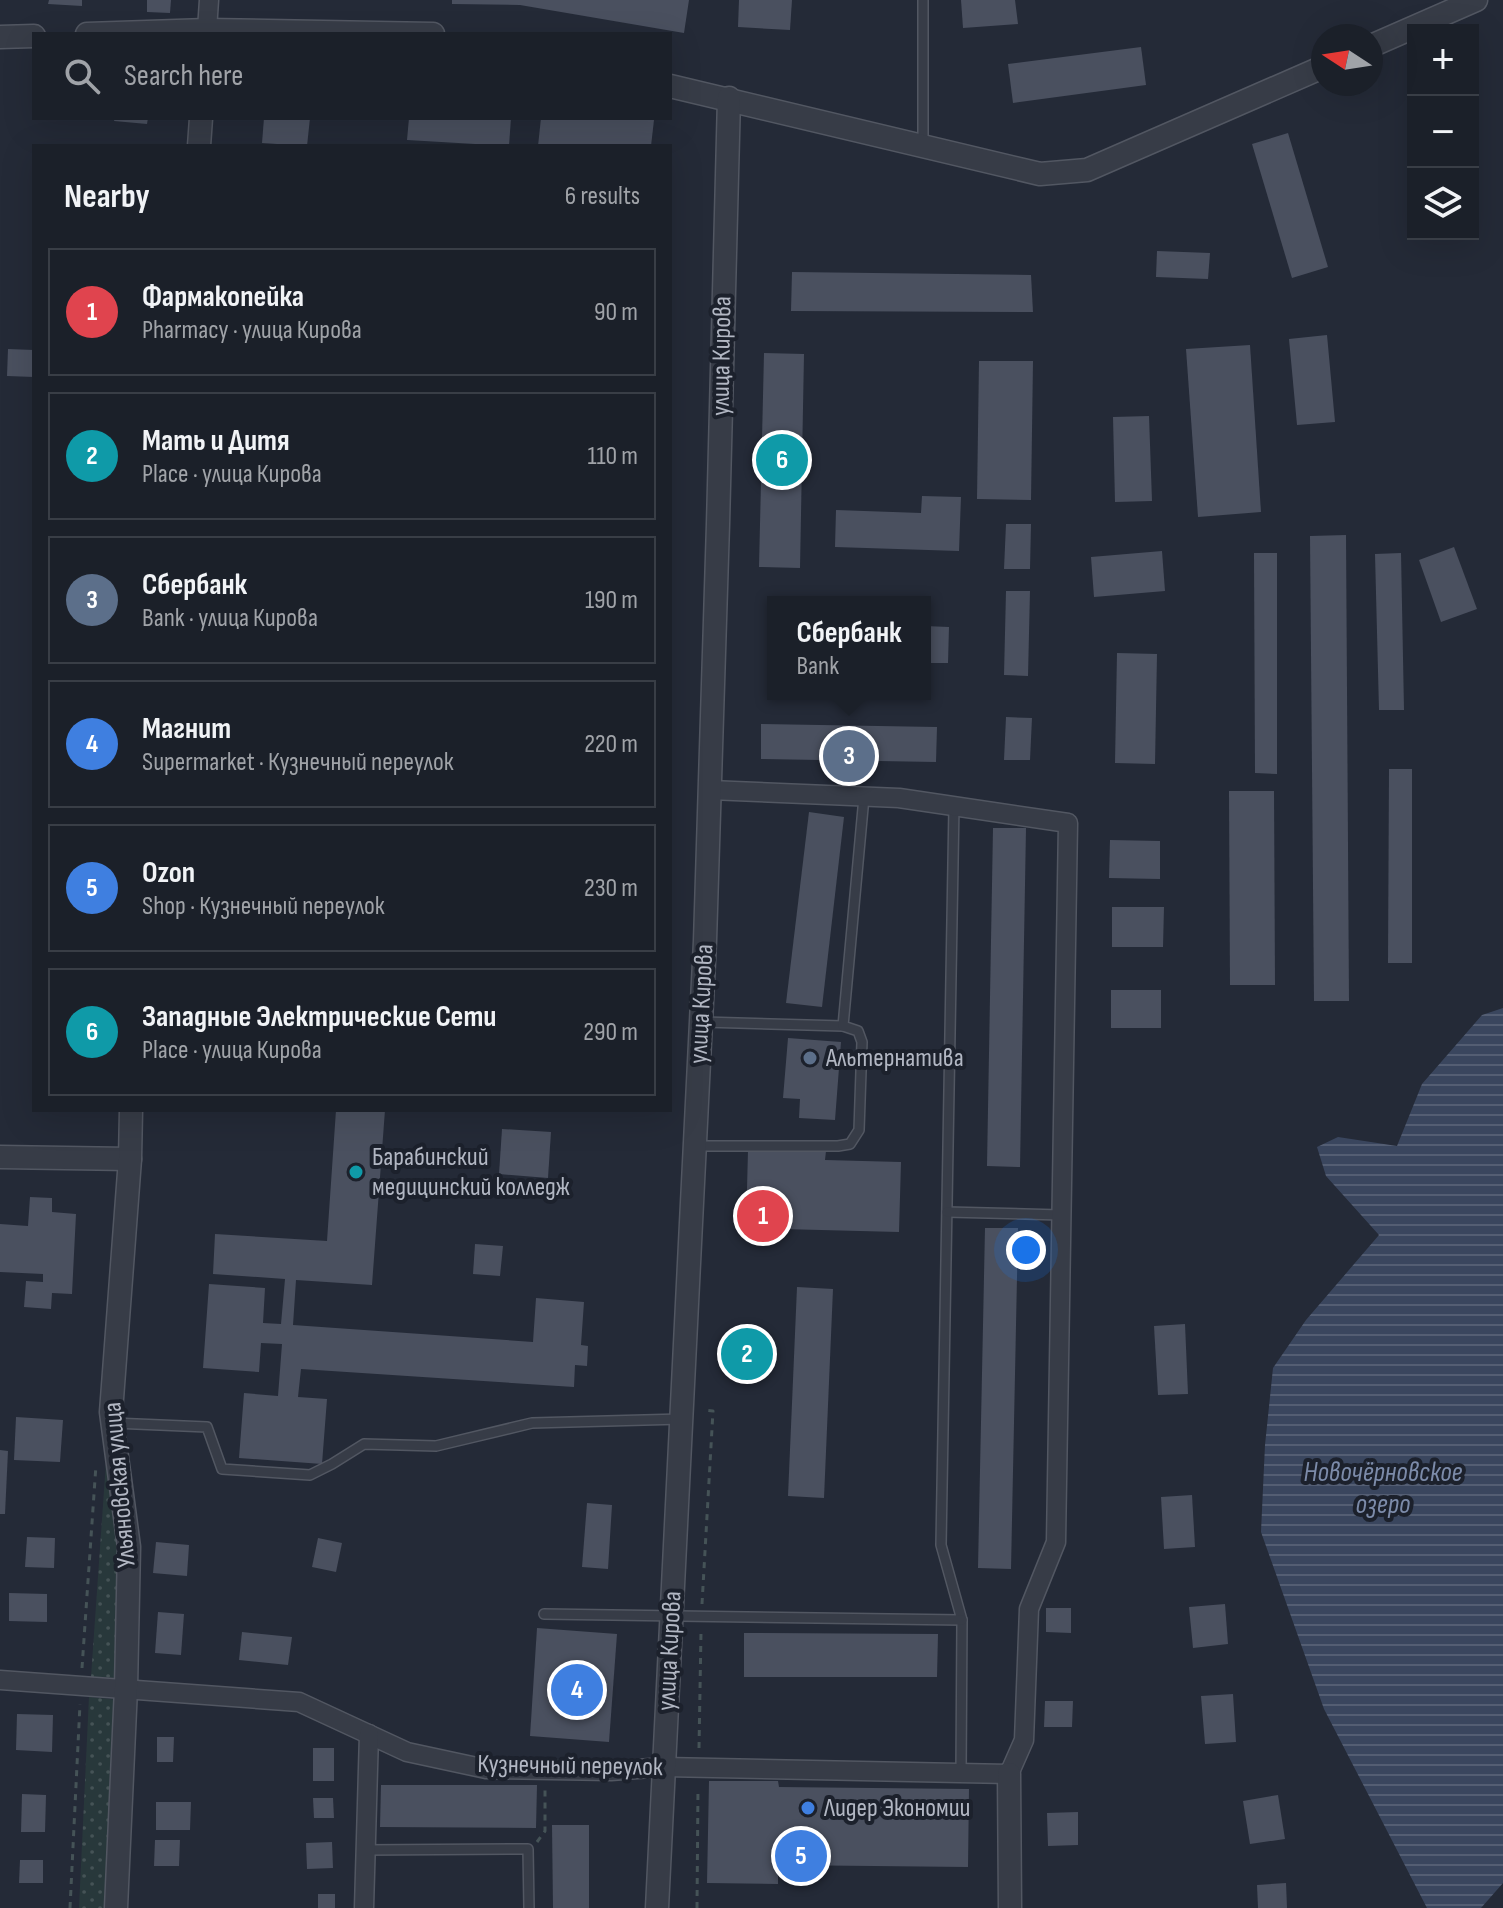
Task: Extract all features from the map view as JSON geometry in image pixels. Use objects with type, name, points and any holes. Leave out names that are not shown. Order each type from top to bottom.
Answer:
[{"type":"street","points":[[207,32],[209,0]]},
{"type":"street","points":[[1383,41],[1476,0]]},
{"type":"street","points":[[0,37],[32,36]]},
{"type":"street","points":[[672,86],[1040,174],[1087,170],[1311,72]]},
{"type":"street","name":"улица Кирова","points":[[657,1908],[701,1022],[729,98]]},
{"type":"street","points":[[199,144],[201,120]]},
{"type":"street","points":[[710,790],[899,798],[1068,823],[1056,1542],[1029,1609],[1024,1740],[1009,1774],[1010,1908]]},
{"type":"street","name":"Ульяновская улица","points":[[116,1908],[129,1547],[111,1412],[131,1112]]},
{"type":"street","points":[[0,1157],[130,1159]]},
{"type":"street","name":"Кузнечный переулок","points":[[0,1680],[299,1702],[407,1752],[486,1769],[611,1771],[664,1767],[1009,1774]]},
{"type":"street","points":[[364,1908],[369,1734]]},
{"type":"lane","points":[[923,0],[923,145]]},
{"type":"lane","points":[[843,1026],[864,797]]},
{"type":"lane","points":[[954,806],[941,1545],[962,1620],[961,1773]]},
{"type":"lane","points":[[695,1146],[838,1146],[850,1144],[859,1130],[862,1042],[858,1031],[843,1026],[701,1022]]},
{"type":"lane","points":[[947,1212],[1061,1215]]},
{"type":"lane","points":[[113,1423],[207,1427],[222,1469],[310,1475],[364,1444],[436,1446],[532,1423],[682,1419]]},
{"type":"lane","points":[[544,1614],[962,1620]]},
{"type":"lane","points":[[365,1850],[528,1849],[529,1908]]},
{"type":"path","points":[[70,1908],[96,1465]]},
{"type":"path","points":[[528,1849],[545,1831],[545,1770]]},
{"type":"shaded area","points":[[106,1462],[122,1546],[117,1678],[91,1677]]},
{"type":"shaded area","points":[[89,1697],[119,1700],[110,1908],[79,1908]]},
{"type":"water","name":"Новочёрновское озеро","points":[[1503,1008],[1503,1883],[1481,1908],[1427,1908],[1324,1709],[1261,1532],[1265,1445],[1273,1368],[1306,1320],[1379,1235],[1326,1176],[1317,1147],[1338,1137],[1397,1146],[1422,1084],[1482,1015]]},
{"type":"building","points":[[49,0],[82,0],[82,6],[48,4]]},
{"type":"building","points":[[147,0],[171,0],[170,13],[147,12]]},
{"type":"building","points":[[452,0],[689,0],[684,33],[520,5],[452,4]]},
{"type":"building","points":[[739,0],[792,0],[790,30],[738,27]]},
{"type":"building","points":[[961,0],[1015,0],[1018,24],[963,28]]},
{"type":"building","points":[[1141,47],[1146,85],[1013,103],[1008,64]]},
{"type":"building","points":[[114,120],[148,120],[147,124]]},
{"type":"building","points":[[264,120],[310,120],[307,144],[262,143]]},
{"type":"building","points":[[409,120],[511,120],[509,144],[407,140]]},
{"type":"building","points":[[541,120],[654,120],[651,144],[538,144]]},
{"type":"building","points":[[1288,133],[1328,267],[1292,278],[1252,144]]},
{"type":"building","points":[[1157,251],[1210,253],[1208,279],[1156,277]]},
{"type":"building","points":[[792,272],[1031,275],[1033,312],[791,311]]},
{"type":"building","points":[[1327,335],[1335,422],[1297,425],[1289,339]]},
{"type":"building","points":[[1250,345],[1261,512],[1198,517],[1186,349]]},
{"type":"building","points":[[8,349],[32,350],[32,377],[7,376]]},
{"type":"building","points":[[764,353],[804,354],[800,568],[759,567]]},
{"type":"building","points":[[979,361],[1033,361],[1031,500],[977,499]]},
{"type":"building","points":[[1149,416],[1152,501],[1115,502],[1113,417]]},
{"type":"building","points":[[922,496],[961,497],[959,551],[835,547],[836,510],[921,513]]},
{"type":"building","points":[[1006,524],[1031,524],[1030,569],[1004,569]]},
{"type":"building","points":[[1346,535],[1349,1001],[1314,1001],[1310,536]]},
{"type":"building","points":[[1454,547],[1477,609],[1441,622],[1419,560]]},
{"type":"building","points":[[1162,551],[1165,591],[1094,597],[1091,557]]},
{"type":"building","points":[[1254,553],[1277,553],[1277,774],[1255,773]]},
{"type":"building","points":[[1401,553],[1404,710],[1379,710],[1375,554]]},
{"type":"building","points":[[1006,591],[1030,591],[1028,676],[1004,675]]},
{"type":"building","points":[[931,626],[949,627],[948,663],[931,663]]},
{"type":"building","points":[[1117,653],[1157,654],[1155,764],[1115,763]]},
{"type":"building","points":[[1006,717],[1032,718],[1030,760],[1004,760]]},
{"type":"building","points":[[761,724],[937,727],[936,762],[761,759]]},
{"type":"building","points":[[1389,769],[1412,769],[1412,963],[1388,963]]},
{"type":"building","points":[[1229,791],[1274,791],[1275,985],[1230,985]]},
{"type":"building","points":[[809,812],[844,817],[822,1007],[786,1003]]},
{"type":"building","points":[[993,828],[1026,828],[1020,1167],[987,1166]]},
{"type":"building","points":[[1110,840],[1160,841],[1160,879],[1109,878]]},
{"type":"building","points":[[1112,907],[1164,907],[1163,947],[1112,947]]},
{"type":"building","points":[[1111,990],[1161,990],[1161,1028],[1111,1028]]},
{"type":"building","points":[[788,1038],[841,1042],[835,1120],[799,1118],[800,1099],[783,1098]]},
{"type":"building","points":[[336,1112],[385,1112],[372,1285],[296,1280],[293,1325],[533,1342],[536,1298],[584,1302],[581,1345],[588,1346],[587,1366],[575,1365],[574,1387],[301,1369],[298,1397],[327,1399],[322,1464],[239,1458],[244,1393],[278,1396],[282,1344],[261,1343],[259,1372],[203,1368],[209,1284],[265,1288],[263,1323],[281,1324],[285,1279],[213,1274],[215,1234],[327,1241]]},
{"type":"building","points":[[502,1129],[551,1132],[548,1178],[499,1174]]},
{"type":"building","points":[[748,1150],[826,1151],[825,1160],[901,1162],[899,1232],[746,1228]]},
{"type":"building","points":[[30,1197],[52,1198],[52,1212],[76,1214],[72,1294],[52,1293],[51,1309],[24,1307],[26,1281],[43,1282],[43,1274],[0,1272],[0,1224],[28,1226]]},
{"type":"building","points":[[985,1228],[1018,1228],[1011,1569],[978,1568]]},
{"type":"building","points":[[475,1244],[503,1246],[500,1276],[473,1274]]},
{"type":"building","points":[[797,1287],[833,1289],[824,1498],[788,1496]]},
{"type":"building","points":[[1185,1324],[1188,1394],[1158,1395],[1154,1326]]},
{"type":"building","points":[[16,1417],[63,1420],[60,1462],[14,1460]]},
{"type":"building","points":[[0,1450],[8,1451],[5,1514],[0,1514]]},
{"type":"building","points":[[1192,1495],[1195,1547],[1164,1549],[1161,1497]]},
{"type":"building","points":[[587,1503],[612,1505],[608,1569],[582,1567]]},
{"type":"building","points":[[27,1537],[55,1538],[54,1568],[25,1567]]},
{"type":"building","points":[[318,1538],[342,1543],[336,1572],[312,1567]]},
{"type":"building","points":[[156,1542],[189,1545],[187,1576],[153,1573]]},
{"type":"building","points":[[9,1593],[47,1594],[47,1622],[9,1621]]},
{"type":"building","points":[[1225,1604],[1228,1644],[1193,1648],[1189,1607]]},
{"type":"building","points":[[1046,1608],[1071,1608],[1071,1633],[1046,1632]]},
{"type":"building","points":[[158,1612],[184,1614],[181,1655],[155,1653]]},
{"type":"building","points":[[537,1628],[617,1634],[609,1742],[530,1736]]},
{"type":"building","points":[[242,1632],[292,1637],[288,1665],[239,1660]]},
{"type":"building","points":[[744,1633],[938,1634],[937,1677],[744,1677]]},
{"type":"building","points":[[1233,1694],[1236,1742],[1205,1744],[1201,1696]]},
{"type":"building","points":[[1045,1701],[1073,1701],[1072,1727],[1044,1727]]},
{"type":"building","points":[[17,1714],[53,1715],[52,1752],[16,1750]]},
{"type":"building","points":[[157,1737],[174,1737],[173,1762],[157,1762]]},
{"type":"building","points":[[313,1748],[334,1748],[334,1781],[313,1781]]},
{"type":"building","points":[[709,1781],[778,1781],[779,1787],[969,1789],[968,1867],[778,1865],[778,1884],[707,1883]]},
{"type":"building","points":[[381,1785],[537,1785],[536,1828],[380,1827]]},
{"type":"building","points":[[22,1794],[46,1795],[45,1832],[21,1832]]},
{"type":"building","points":[[1278,1795],[1285,1839],[1250,1844],[1243,1801]]},
{"type":"building","points":[[313,1798],[333,1798],[334,1818],[314,1818]]},
{"type":"building","points":[[156,1802],[191,1802],[190,1830],[156,1830]]},
{"type":"building","points":[[1078,1812],[1078,1845],[1048,1846],[1047,1813]]},
{"type":"building","points":[[552,1825],[589,1825],[589,1908],[553,1908]]},
{"type":"building","points":[[155,1840],[180,1840],[179,1866],[154,1866]]},
{"type":"building","points":[[332,1842],[333,1868],[307,1869],[306,1843]]},
{"type":"building","points":[[20,1860],[43,1860],[43,1883],[19,1883]]},
{"type":"building","points":[[1286,1883],[1287,1908],[1258,1908],[1257,1885]]},
{"type":"building","points":[[318,1894],[335,1894],[335,1908],[318,1908]]},
{"type":"place","name":"Западные Электрические Сети","points":[[782,460]]},
{"type":"place","name":"Сбербанк","points":[[849,756]]},
{"type":"place","name":"Альтернатива","points":[[810,1058]]},
{"type":"place","name":"Барабинский медицинский колледж","points":[[356,1172]]},
{"type":"place","name":"Фармакопейка","points":[[763,1216]]},
{"type":"place","name":"Мать и Дитя","points":[[747,1354]]},
{"type":"place","name":"Магнит","points":[[577,1690]]},
{"type":"place","name":"Лидер Экономии","points":[[808,1808]]},
{"type":"place","name":"Ozon","points":[[801,1856]]}]
